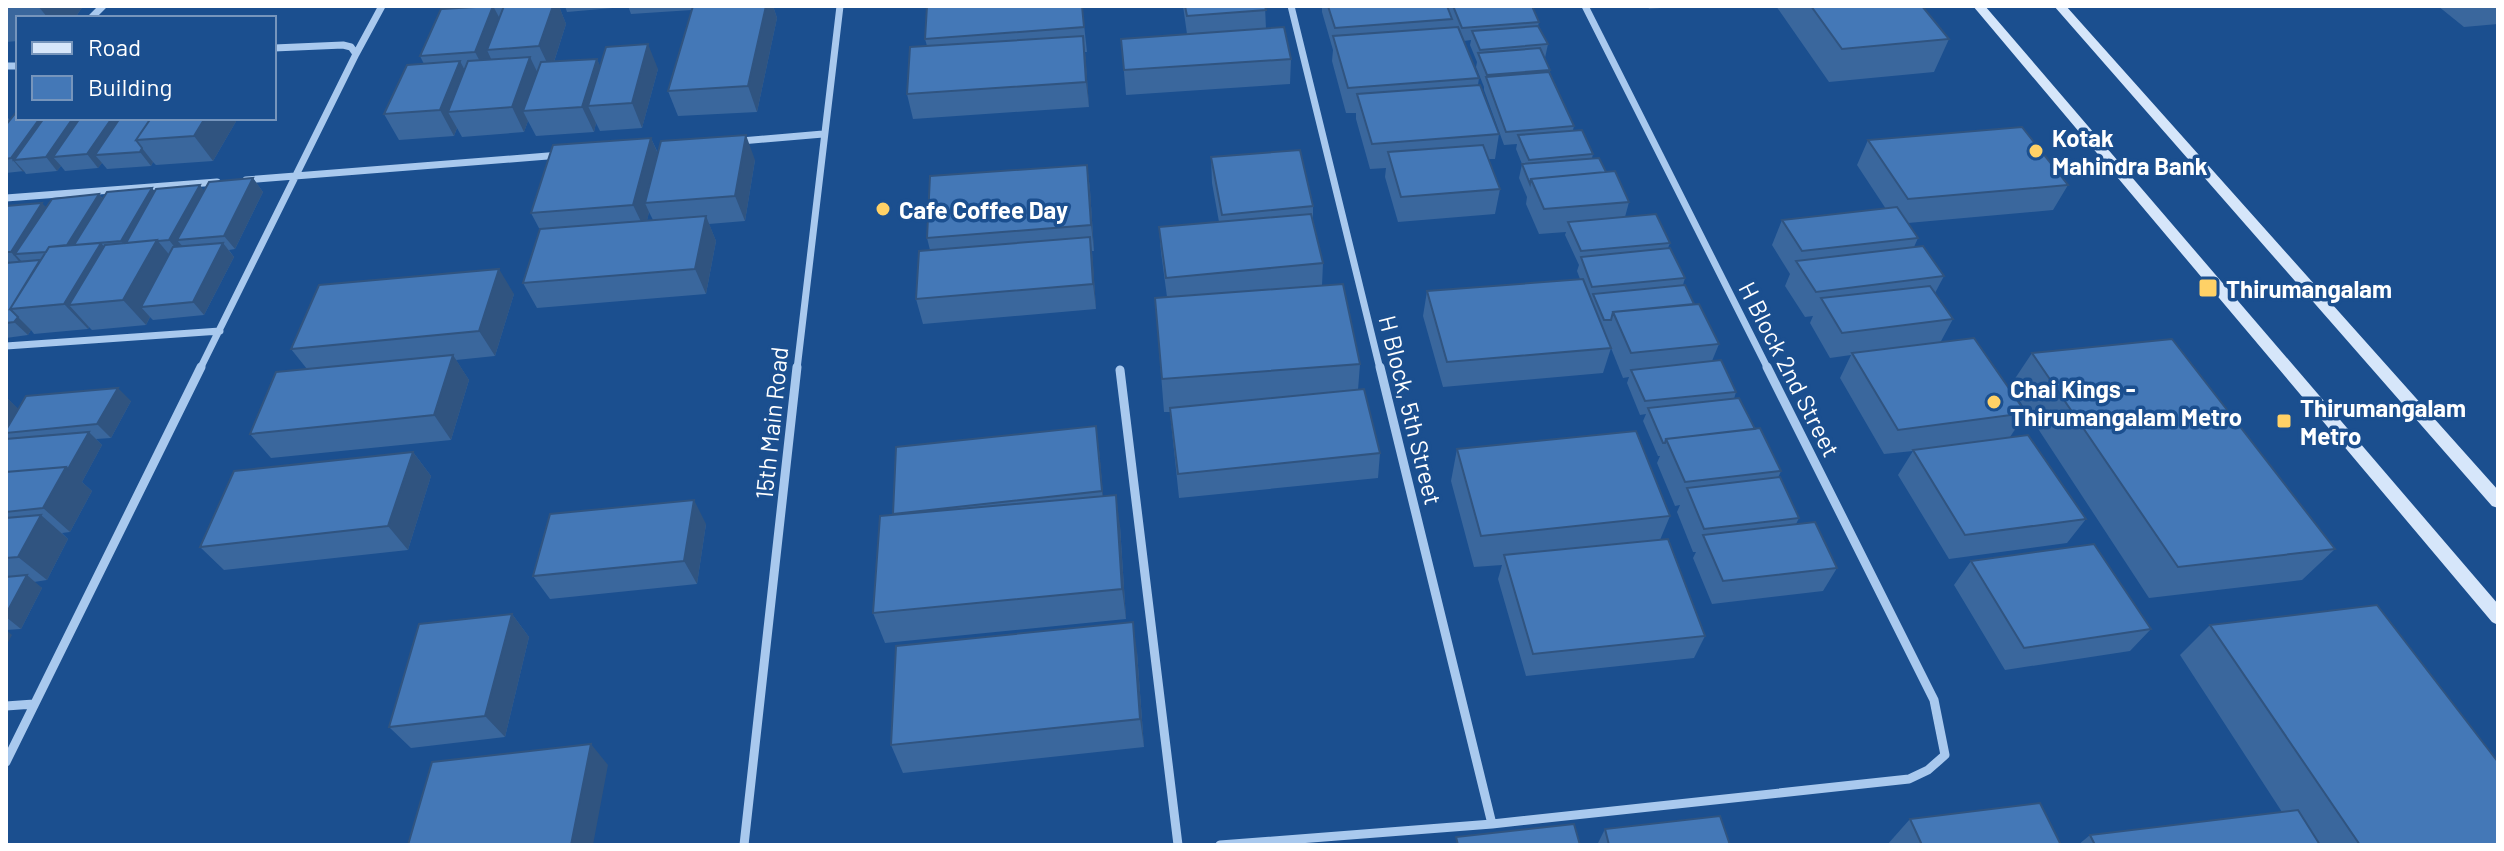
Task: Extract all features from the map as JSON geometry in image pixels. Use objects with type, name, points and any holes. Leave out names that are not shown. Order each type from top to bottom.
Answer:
[{"type":"main road","points":[[1979,6],[2498,617]]},
{"type":"main road","points":[[2060,6],[2498,501]]},
{"type":"street","points":[[6,762],[294,176],[382,6]]},
{"type":"street","name":"15th Main Road","points":[[744,845],[840,6]]},
{"type":"street","name":"H Block, 5th Street","points":[[1291,6],[1492,824]]},
{"type":"street","name":"H Block 2nd Street","points":[[1492,824],[1909,779],[1928,770],[1945,755],[1934,700],[1585,6]]},
{"type":"street","points":[[276,48],[343,45],[351,47],[356,54]]},
{"type":"street","points":[[729,142],[823,134]]},
{"type":"street","points":[[6,198],[574,154]]},
{"type":"street","points":[[6,346],[220,331]]},
{"type":"street","points":[[1120,370],[1178,845]]},
{"type":"street","points":[[6,706],[34,704]]},
{"type":"street","points":[[1220,845],[1492,824]]},
{"type":"building","points":[[493,6],[475,52],[420,56],[441,9]]},
{"type":"building","points":[[504,6],[553,6],[539,46],[487,50]]},
{"type":"building","points":[[693,6],[766,6],[748,86],[668,91]]},
{"type":"building","points":[[927,6],[1082,6],[1084,27],[925,39]]},
{"type":"building","points":[[1185,6],[1265,6],[1266,10],[1187,16]]},
{"type":"building","points":[[1328,6],[1447,6],[1452,19],[1335,28]]},
{"type":"building","points":[[1453,6],[1532,6],[1539,22],[1462,28]]},
{"type":"building","points":[[1811,6],[1922,6],[1949,39],[1842,49]]},
{"type":"building","points":[[1538,26],[1548,44],[1480,50],[1472,31]]},
{"type":"building","points":[[1284,27],[1291,59],[1124,70],[1121,39]]},
{"type":"building","points":[[1458,27],[1479,78],[1348,88],[1333,36]]},
{"type":"building","points":[[1083,36],[1086,82],[907,94],[910,47]]},
{"type":"building","points":[[648,44],[632,103],[588,106],[606,47]]},
{"type":"building","points":[[1540,48],[1550,70],[1487,75],[1478,53]]},
{"type":"building","points":[[530,57],[512,107],[448,112],[468,61]]},
{"type":"building","points":[[597,59],[582,107],[523,111],[541,62]]},
{"type":"building","points":[[460,61],[440,110],[384,114],[407,65]]},
{"type":"building","points":[[1549,72],[1574,126],[1506,132],[1486,77]]},
{"type":"building","points":[[1480,85],[1499,134],[1372,144],[1357,94]]},
{"type":"building","points":[[16,112],[16,120],[39,120],[11,158],[6,159],[6,125]]},
{"type":"building","points":[[43,120],[72,120],[46,157],[14,160]]},
{"type":"building","points":[[79,120],[111,120],[87,154],[53,157]]},
{"type":"building","points":[[119,120],[150,120],[136,140],[142,148],[140,152],[95,155]]},
{"type":"building","points":[[150,120],[204,120],[194,136],[136,140]]},
{"type":"building","points":[[2022,127],[2068,185],[1908,199],[1868,140]]},
{"type":"building","points":[[1582,130],[1593,154],[1529,160],[1518,135]]},
{"type":"building","points":[[746,135],[735,196],[645,203],[661,141]]},
{"type":"building","points":[[651,138],[633,205],[531,213],[553,145]]},
{"type":"building","points":[[1483,145],[1500,189],[1401,197],[1388,152]]},
{"type":"building","points":[[1300,150],[1313,206],[1222,215],[1211,157]]},
{"type":"building","points":[[1599,158],[1606,172],[1531,179],[1530,184],[1522,164]]},
{"type":"building","points":[[1087,165],[1091,225],[927,238],[930,176]]},
{"type":"building","points":[[1615,171],[1629,202],[1544,209],[1531,179]]},
{"type":"building","points":[[253,178],[224,236],[177,240],[209,182]]},
{"type":"building","points":[[200,185],[169,240],[126,243],[156,189]]},
{"type":"building","points":[[152,188],[121,241],[74,245],[107,192]]},
{"type":"building","points":[[99,194],[67,245],[49,247],[46,252],[15,254],[52,199]]},
{"type":"building","points":[[42,203],[11,252],[6,252],[6,206]]},
{"type":"building","points":[[1897,207],[1918,238],[1802,251],[1782,220]]},
{"type":"building","points":[[1311,214],[1323,263],[1166,278],[1159,227]]},
{"type":"building","points":[[1656,214],[1670,243],[1581,251],[1568,222]]},
{"type":"building","points":[[706,216],[695,269],[523,283],[540,229]]},
{"type":"building","points":[[1090,237],[1093,284],[916,299],[919,251]]},
{"type":"building","points":[[157,240],[123,300],[69,305],[105,245]]},
{"type":"building","points":[[101,243],[64,304],[10,309],[49,247]]},
{"type":"building","points":[[223,243],[193,302],[141,307],[173,247]]},
{"type":"building","points":[[1923,246],[1944,276],[1816,292],[1796,261]]},
{"type":"building","points":[[1670,248],[1685,278],[1592,287],[1581,257]]},
{"type":"building","points":[[40,260],[10,309],[18,317],[14,322],[6,323],[6,263]]},
{"type":"building","points":[[499,269],[479,331],[291,349],[319,285]]},
{"type":"building","points":[[1583,279],[1611,348],[1447,362],[1427,291]]},
{"type":"building","points":[[1343,284],[1360,364],[1162,379],[1155,298]]},
{"type":"building","points":[[1685,285],[1694,304],[1613,312],[1611,320],[1604,320],[1593,294]]},
{"type":"building","points":[[1930,286],[1953,319],[1842,333],[1821,298]]},
{"type":"building","points":[[1699,304],[1719,344],[1631,353],[1613,312]]},
{"type":"building","points":[[1974,338],[2026,413],[1898,430],[1852,353]]},
{"type":"building","points":[[2172,339],[2335,549],[2178,567],[2032,353]]},
{"type":"building","points":[[453,355],[434,415],[250,434],[276,372]]},
{"type":"building","points":[[1721,360],[1736,392],[1645,401],[1631,370]]},
{"type":"building","points":[[118,388],[97,424],[6,433],[26,396]]},
{"type":"building","points":[[1364,389],[1380,453],[1178,474],[1170,408]]},
{"type":"building","points":[[1739,398],[1755,429],[1666,439],[1665,443],[1648,408]]},
{"type":"building","points":[[1096,426],[1102,491],[893,514],[896,447]]},
{"type":"building","points":[[1760,428],[1781,471],[1685,482],[1666,439]]},
{"type":"building","points":[[1636,431],[1670,516],[1481,536],[1457,449]]},
{"type":"building","points":[[89,432],[68,469],[6,472],[6,439]]},
{"type":"building","points":[[2028,435],[2086,519],[1965,535],[1913,450]]},
{"type":"building","points":[[413,452],[388,526],[200,547],[234,471]]},
{"type":"building","points":[[66,467],[43,508],[6,512],[6,472]]},
{"type":"building","points":[[1780,477],[1799,518],[1704,529],[1687,488]]},
{"type":"building","points":[[1116,495],[1122,589],[873,613],[880,516]]},
{"type":"building","points":[[694,500],[684,561],[533,576],[550,514]]},
{"type":"building","points":[[41,515],[18,557],[6,558],[6,518]]},
{"type":"building","points":[[1815,522],[1837,568],[1723,581],[1703,535]]},
{"type":"building","points":[[1668,539],[1705,636],[1533,654],[1504,555]]},
{"type":"building","points":[[2094,544],[2151,629],[2024,648],[1971,561]]},
{"type":"building","points":[[27,575],[6,614],[6,577]]},
{"type":"building","points":[[2377,605],[2498,762],[2498,845],[2360,845],[2210,625]]},
{"type":"building","points":[[512,614],[485,716],[389,727],[419,624]]},
{"type":"building","points":[[1133,622],[1140,719],[891,745],[896,646]]},
{"type":"building","points":[[591,744],[571,845],[408,845],[432,762]]},
{"type":"building","points":[[2040,803],[2061,845],[1922,845],[1910,819]]},
{"type":"building","points":[[2298,810],[2320,845],[2095,845],[2090,835]]},
{"type":"building","points":[[1720,816],[1730,845],[1609,845],[1605,829]]},
{"type":"building","points":[[1574,824],[1580,845],[1458,845],[1456,837]]},
{"type":"place","name":"Kotak Mahindra Bank","points":[[2036,151]]},
{"type":"place","name":"Cafe Coffee Day","points":[[883,209]]},
{"type":"place","name":"Thirumangalam","points":[[2208,288]]},
{"type":"place","name":"Chai Kings - Thirumangalam Metro","points":[[1994,402]]},
{"type":"place","name":"Thirumangalam Metro","points":[[2284,421]]}]
